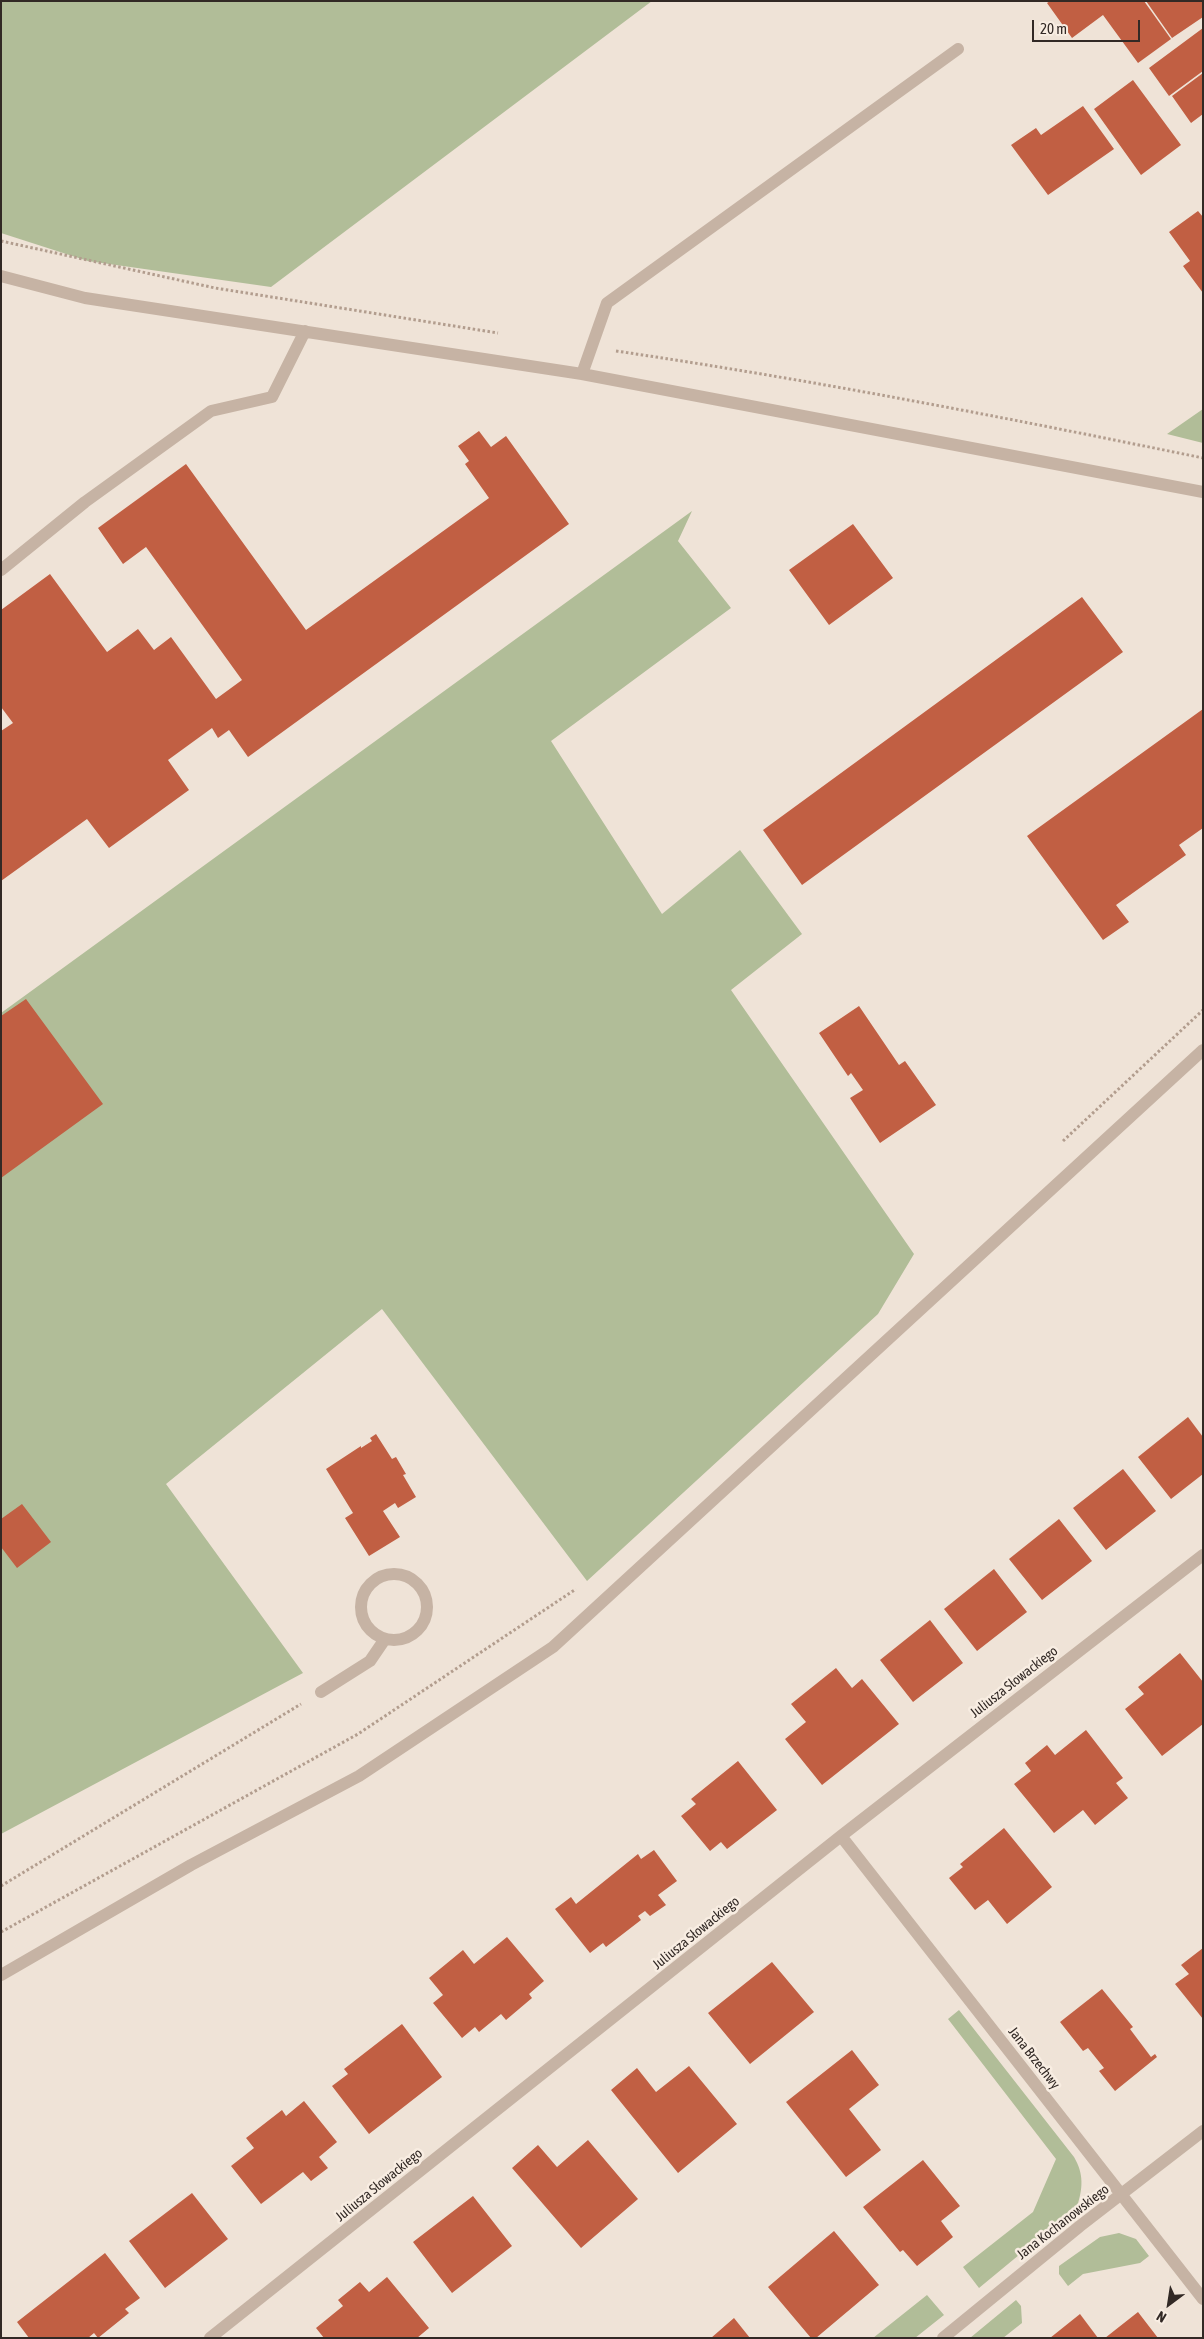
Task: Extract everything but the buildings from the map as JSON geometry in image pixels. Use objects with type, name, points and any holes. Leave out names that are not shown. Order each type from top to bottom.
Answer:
[{"type":"street","points":[[582,374],[606,303],[958,49]]},
{"type":"street","points":[[1,276],[85,298],[582,374],[1203,492]]},
{"type":"street","points":[[1,570],[85,502],[211,411],[272,397],[305,331]]},
{"type":"street","points":[[1,1975],[191,1865],[359,1776],[553,1647],[1203,1050]]},
{"type":"street","name":"Juliusza Słowackiego","points":[[210,2338],[841,1836],[1203,1555]]},
{"type":"street","points":[[388,1574],[399,1574],[418,1583],[427,1602],[427,1613],[424,1623],[417,1631],[407,1637],[396,1640],[385,1638],[375,1634],[367,1626],[362,1616],[361,1604],[364,1593],[370,1583],[388,1574]]},
{"type":"street","points":[[320,1692],[370,1661],[385,1638]]},
{"type":"street","name":"Jana Brzechwy","points":[[841,1836],[1203,2299]]},
{"type":"street","name":"Jana Kochanowskiego","points":[[943,2338],[1080,2226],[1123,2195],[1203,2131]]},
{"type":"path","points":[[1058,1145],[1203,1010]]},
{"type":"path","points":[[1,1932],[358,1734],[579,1587]]},
{"type":"path","points":[[1,1886],[320,1692]]},
{"type":"green space","points":[[1,1],[652,1],[271,287],[88,261],[1,233]]},
{"type":"green space","points":[[1203,409],[1203,443],[1167,434]]},
{"type":"green space","points":[[692,511],[678,541],[731,608],[551,741],[662,914],[740,850],[802,934],[731,990],[914,1254],[878,1314],[587,1581],[382,1309],[166,1484],[303,1673],[1,1834],[1,1013]]},
{"type":"green space","points":[[959,2010],[1074,2157],[1080,2169],[1082,2181],[1077,2207],[979,2288],[963,2267],[1033,2212],[1056,2159],[948,2019]]},
{"type":"green space","points":[[1119,2233],[1136,2239],[1149,2256],[1140,2263],[1083,2274],[1068,2286],[1059,2274],[1059,2266],[1100,2237]]},
{"type":"green space","points":[[927,2295],[944,2315],[915,2338],[873,2338]]},
{"type":"green space","points":[[1016,2300],[1021,2306],[1022,2323],[1003,2338],[970,2338]]}]
